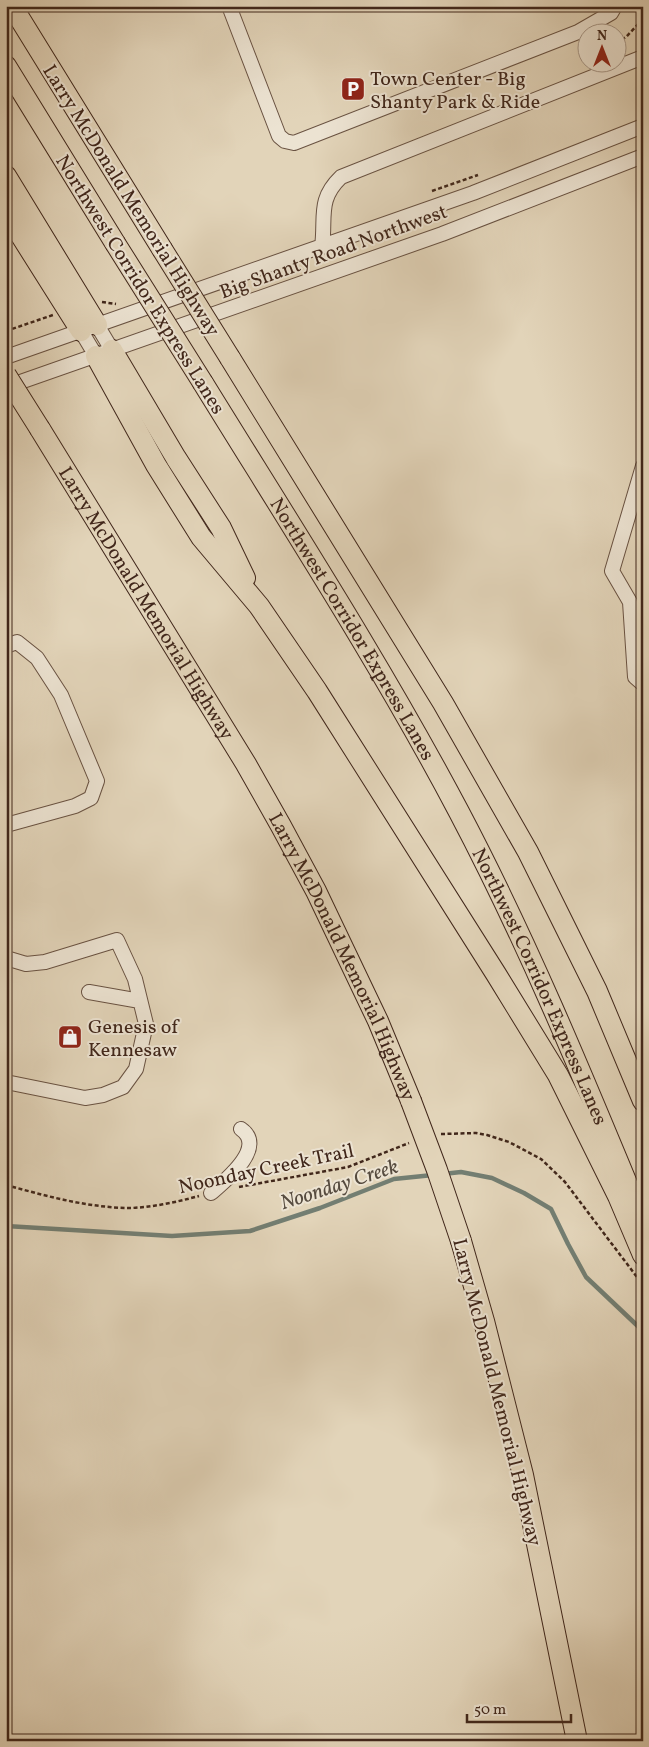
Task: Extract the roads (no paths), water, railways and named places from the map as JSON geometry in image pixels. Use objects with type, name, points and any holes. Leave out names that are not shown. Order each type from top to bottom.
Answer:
[{"type":"highway","name":"Larry McDonald Memorial Highway","points":[[12,6],[442,703],[528,852],[597,991],[643,1101]]},
{"type":"highway","name":"Northwest Corridor Express Lanes","points":[[6,66],[308,552],[410,724],[459,812],[506,904],[586,1086],[641,1239]]},
{"type":"highway","points":[[6,176],[89,328]]},
{"type":"highway","points":[[6,212],[89,328]]},
{"type":"highway","points":[[104,353],[221,528],[259,606],[317,692],[496,974],[558,1076],[641,1239]]},
{"type":"highway","name":"Larry McDonald Memorial Highway","points":[[6,375],[246,764],[316,891],[374,1012],[437,1170],[461,1242],[484,1321],[523,1475],[577,1741]]},
{"type":"street","points":[[230,6],[279,136],[285,141],[294,143],[578,32],[611,13],[615,6]]},
{"type":"street","points":[[322,247],[326,196],[332,186],[341,178],[643,58]]},
{"type":"street","name":"Big Shanty Road Northwest","points":[[6,357],[473,193],[643,126]]},
{"type":"street","name":"Big Shanty Road Northwest","points":[[6,387],[442,234],[643,156]]},
{"type":"street","points":[[89,328],[104,353]]},
{"type":"street","points":[[643,466],[612,571],[630,602],[635,677],[643,684]]},
{"type":"street","points":[[6,646],[17,642],[37,658],[61,695],[97,781],[91,798],[75,806],[6,825]]},
{"type":"street","points":[[6,958],[26,964],[45,962],[117,940],[135,979],[146,1024],[136,1069],[123,1087],[103,1095],[85,1098],[6,1082]]},
{"type":"street","points":[[89,992],[140,1001]]},
{"type":"street","points":[[211,1193],[226,1181],[247,1155],[250,1140],[241,1129]]},
{"type":"waterway","name":"Noonday Creek","points":[[443,1174],[461,1172],[492,1178],[524,1193],[551,1209],[586,1277],[643,1331]]},
{"type":"waterway","name":"Noonday Creek","points":[[6,1226],[172,1236],[250,1231],[320,1208],[394,1179],[433,1175]]},
{"type":"place","name":"Town Center - Big Shanty Park & Ride","points":[[353,89]]},
{"type":"place","name":"Genesis of Kennesaw","points":[[70,1037]]}]
